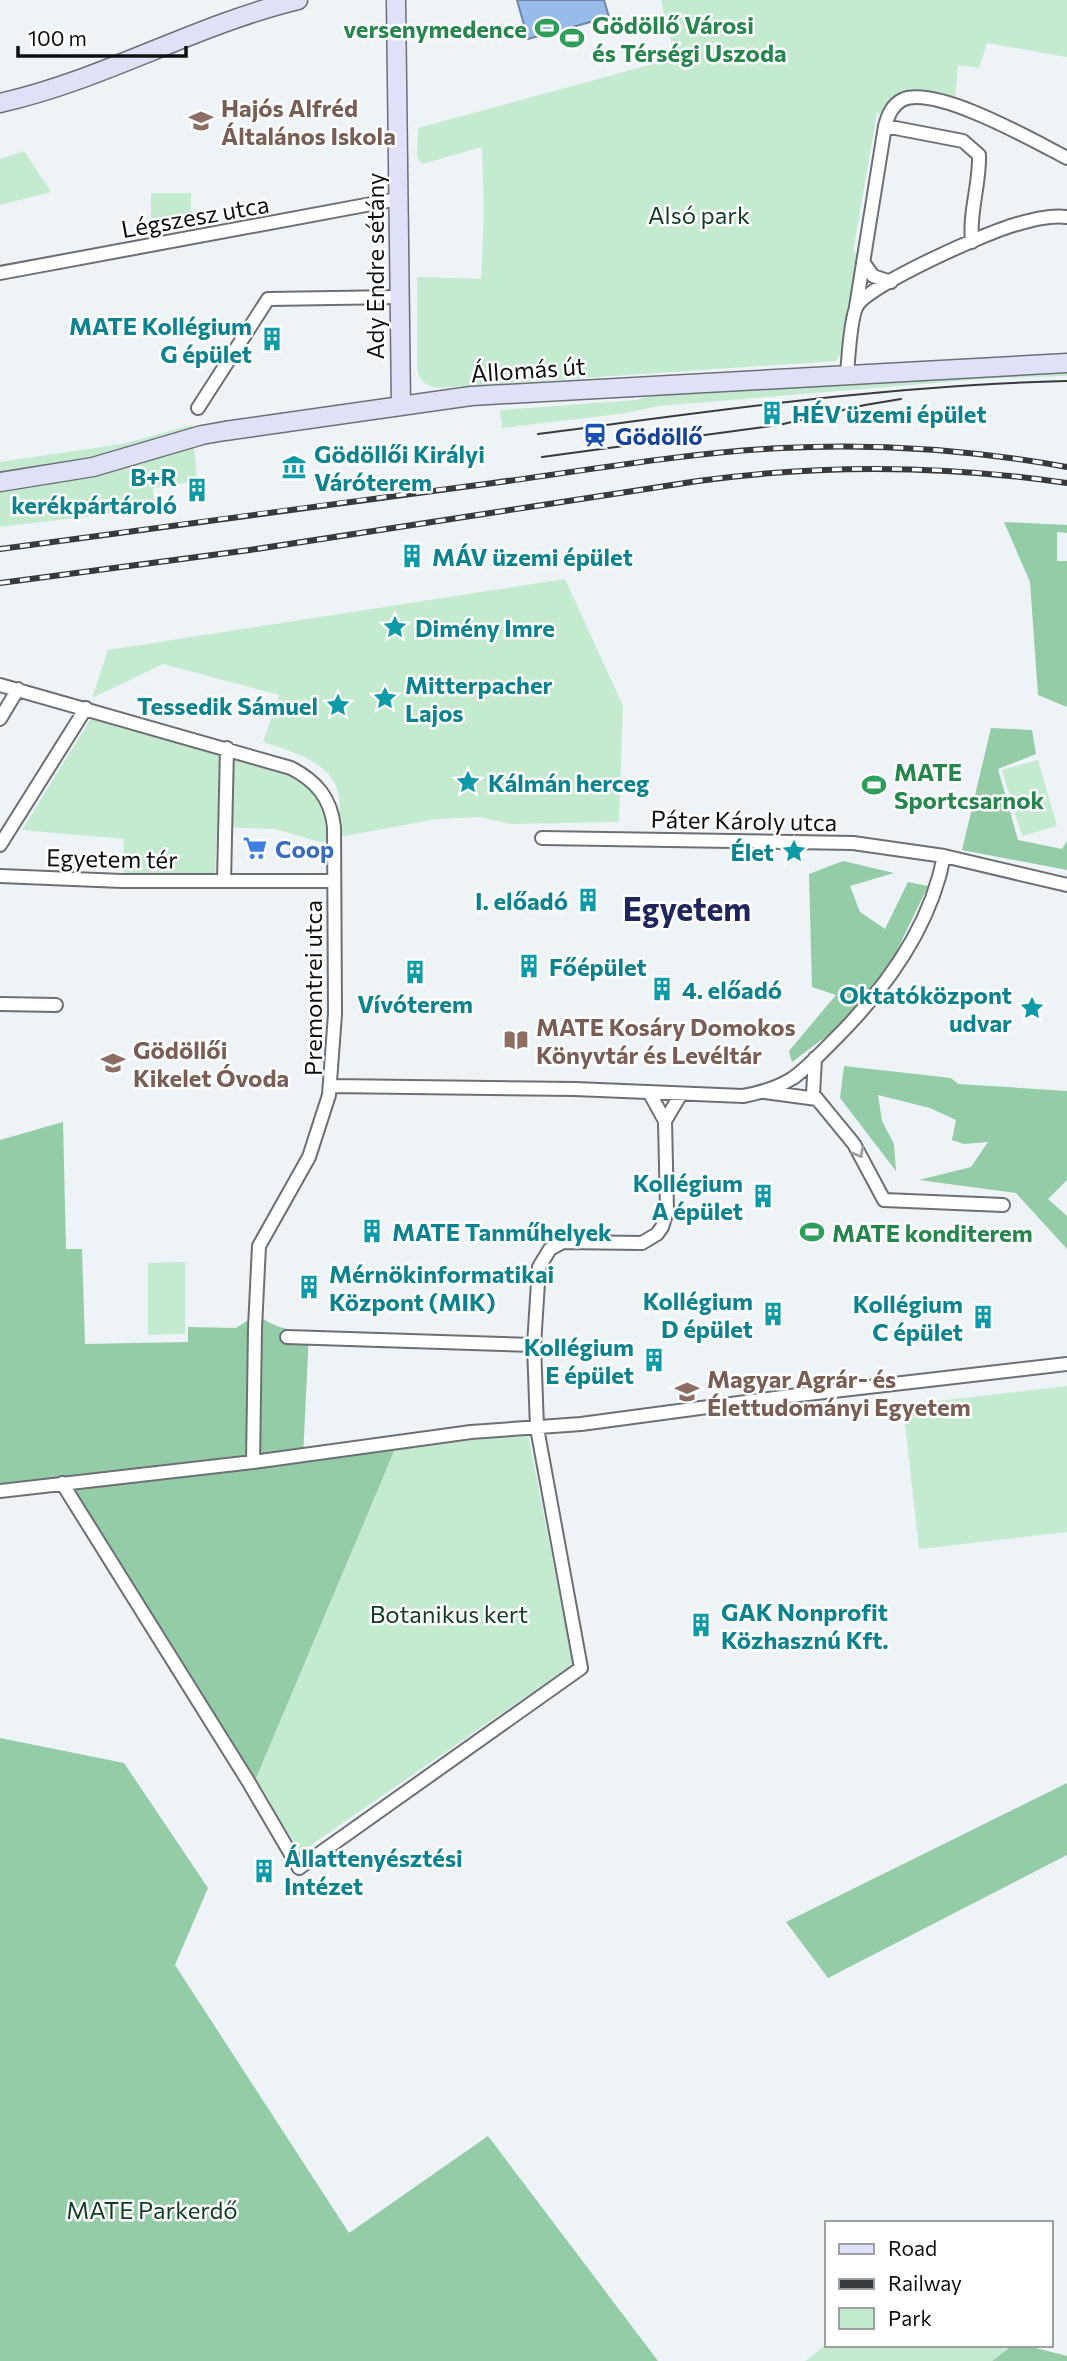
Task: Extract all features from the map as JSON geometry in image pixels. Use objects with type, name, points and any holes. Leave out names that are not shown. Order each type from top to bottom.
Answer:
[{"type":"main road","points":[[0,103],[298,0]]},
{"type":"main road","name":"Ady Endre sétány","points":[[396,0],[401,405]]},
{"type":"main road","name":"Állomás út","points":[[0,482],[93,467],[213,433],[401,405],[508,394],[1067,363]]},
{"type":"street","points":[[847,375],[885,126],[893,106],[903,99],[915,97],[936,100],[1014,129],[1067,158]]},
{"type":"street","points":[[885,126],[963,141],[979,155],[970,221],[972,242]]},
{"type":"street","name":"Légszesz utca","points":[[0,273],[398,199]]},
{"type":"street","points":[[856,307],[866,296],[939,256],[1011,225],[1057,216],[1067,217]]},
{"type":"street","points":[[863,262],[873,276],[891,282]]},
{"type":"street","points":[[198,408],[268,299],[398,297]]},
{"type":"street","name":"Premontrei utca","points":[[0,685],[291,768],[319,787],[333,817],[335,1014],[331,1086],[743,1096],[764,1092],[793,1078],[815,1058],[860,1015],[894,973],[929,902],[944,856]]},
{"type":"street","points":[[0,719],[18,689]]},
{"type":"street","points":[[0,845],[86,708]]},
{"type":"street","points":[[224,881],[227,748]]},
{"type":"street","name":"Páter Károly utca","points":[[542,838],[853,843],[944,856],[1067,885]]},
{"type":"street","name":"Egyetem tér","points":[[0,876],[122,881],[333,881]]},
{"type":"street","points":[[0,1004],[56,1004]]},
{"type":"street","points":[[815,1058],[812,1088],[817,1099],[854,1143],[884,1200],[1003,1205]]},
{"type":"street","points":[[253,1462],[254,1339],[259,1246],[309,1157],[331,1086]]},
{"type":"street","points":[[62,1483],[248,1781],[299,1868],[581,1668],[537,1427],[534,1345],[539,1267],[550,1249],[563,1242],[642,1243],[657,1234],[662,1227],[667,1211],[664,1121],[649,1092]]},
{"type":"street","points":[[764,1092],[817,1099]]},
{"type":"street","points":[[664,1121],[681,1094]]},
{"type":"street","points":[[287,1337],[534,1345]]},
{"type":"street","points":[[0,1491],[253,1462],[471,1432],[581,1424],[790,1395],[1067,1364]]},
{"type":"green space","name":"Alsó park","points":[[661,0],[1067,0],[1067,57],[987,43],[979,68],[958,65],[955,99],[915,94],[897,100],[882,114],[877,113],[853,252],[860,253],[845,347],[836,361],[437,388],[426,384],[417,369],[417,277],[481,279],[484,211],[482,147],[422,164],[417,157],[418,128],[675,58]]},
{"type":"green space","points":[[24,151],[51,192],[0,205],[0,159]]},
{"type":"green space","points":[[151,193],[191,193],[191,221],[151,221]]},
{"type":"green space","points":[[1067,369],[1067,376],[996,378],[657,406],[627,413],[502,428],[500,410],[636,400],[651,395]]},
{"type":"green space","points":[[192,425],[197,481],[153,488],[155,508],[0,527],[0,462],[122,444]]},
{"type":"green space","points":[[1004,522],[1067,525],[1067,533],[1057,532],[1057,561],[1067,561],[1067,707],[1038,695],[1030,582]]},
{"type":"green space","points":[[565,579],[623,706],[619,822],[511,824],[479,817],[436,819],[339,837],[339,798],[330,776],[321,767],[299,754],[263,742],[279,695],[163,664],[92,698],[108,650]]},
{"type":"green space","points":[[95,712],[289,774],[310,787],[322,801],[328,818],[328,842],[275,829],[217,827],[215,879],[123,879],[124,839],[22,830]]},
{"type":"green space","points":[[991,728],[1032,730],[1036,754],[998,769],[1018,840],[1062,849],[1067,841],[1067,870],[962,850]]},
{"type":"green space","points":[[1038,760],[1057,826],[1022,836],[1002,770]]},
{"type":"green space","points":[[843,861],[894,873],[850,886],[860,912],[885,929],[908,882],[928,886],[890,965],[845,1022],[792,1062],[789,1051],[836,995],[812,987],[809,874]]},
{"type":"green space","points":[[844,1066],[951,1078],[958,1084],[1067,1091],[1067,1180],[1048,1199],[1067,1216],[1067,1249],[1016,1193],[919,1180],[971,1167],[988,1142],[964,1144],[952,1140],[956,1120],[930,1108],[878,1095],[882,1121],[894,1144],[896,1171],[840,1098]]},
{"type":"green space","points":[[63,1122],[66,1249],[82,1249],[85,1344],[188,1342],[188,1327],[236,1328],[257,1314],[282,1328],[309,1332],[303,1457],[395,1449],[254,1783],[72,1507],[72,1486],[0,1494],[0,1140]]},
{"type":"green space","points":[[185,1262],[185,1334],[148,1335],[148,1263]]},
{"type":"green space","points":[[1067,1386],[1067,1532],[919,1549],[903,1405]]},
{"type":"green space","name":"Botanikus kert","points":[[528,1434],[573,1664],[301,1852],[254,1783],[395,1449]]},
{"type":"green space","name":"MATE Parkerdő","points":[[0,1738],[124,1763],[208,1888],[175,1965],[349,2233],[488,2136],[658,2361],[0,2361]]},
{"type":"green space","points":[[1067,1783],[1067,1855],[828,1978],[786,1922]]},
{"type":"green space","points":[[825,2346],[1010,2347],[992,2361],[805,2361]]},
{"type":"green space","points":[[1010,2347],[1032,2347],[1067,2356],[1067,2361],[992,2361]]},
{"type":"water","name":"versenymedence","points":[[517,0],[604,0],[609,17],[528,39]]},
{"type":"tram line","points":[[538,434],[868,393],[1067,381]]},
{"type":"tram line","points":[[542,457],[779,425],[901,399]]},
{"type":"railway","points":[[0,549],[637,462],[746,450],[890,447],[961,452],[1067,467]]},
{"type":"railway","points":[[0,583],[250,550],[744,475],[837,469],[929,470],[1067,483]]},
{"type":"place","name":"versenymedence","points":[[547,28]]},
{"type":"place","name":"Gödöllő Városi és Térségi Uszoda","points":[[572,38]]},
{"type":"place","name":"Hajós Alfréd Általános Iskola","points":[[201,121]]},
{"type":"place","name":"MATE Kollégium G épület","points":[[272,339]]},
{"type":"place","name":"HÉV üzemi épület","points":[[772,413]]},
{"type":"place","name":"Gödöllő","points":[[595,435]]},
{"type":"place","name":"Gödöllői Királyi Váróterem","points":[[294,467]]},
{"type":"place","name":"B+R kerékpártároló","points":[[197,490]]},
{"type":"place","name":"MÁV üzemi épület","points":[[412,556]]},
{"type":"place","name":"Dimény Imre","points":[[395,627]]},
{"type":"place","name":"Mitterpacher Lajos","points":[[385,698]]},
{"type":"place","name":"Tessedik Sámuel","points":[[338,705]]},
{"type":"place","name":"Kálmán herceg","points":[[468,782]]},
{"type":"place","name":"MATE Sportcsarnok","points":[[874,785]]},
{"type":"place","name":"Coop","points":[[255,848]]},
{"type":"place","name":"Élet","points":[[794,851]]},
{"type":"place","name":"I. előadó","points":[[588,900]]},
{"type":"place","name":"Főépület","points":[[529,966]]},
{"type":"place","name":"Vívóterem","points":[[415,972]]},
{"type":"place","name":"4. előadó","points":[[662,989]]},
{"type":"place","name":"Oktatóközpont udvar","points":[[1032,1008]]},
{"type":"place","name":"MATE Kosáry Domokos Könyvtár és Levéltár","points":[[516,1040]]},
{"type":"place","name":"Gödöllői Kikelet Óvoda","points":[[113,1063]]},
{"type":"place","name":"Kollégium A épület","points":[[763,1196]]},
{"type":"place","name":"MATE Tanműhelyek","points":[[372,1231]]},
{"type":"place","name":"MATE konditerem","points":[[812,1232]]},
{"type":"place","name":"Mérnökinformatikai Központ (MIK)","points":[[309,1287]]},
{"type":"place","name":"Kollégium D épület","points":[[773,1314]]},
{"type":"place","name":"Kollégium C épület","points":[[983,1317]]},
{"type":"place","name":"Kollégium E épület","points":[[654,1360]]},
{"type":"place","name":"Magyar Agrár- és Élettudományi Egyetem","points":[[687,1392]]},
{"type":"place","name":"GAK Nonprofit Közhasznú Kft.","points":[[701,1625]]},
{"type":"place","name":"Állattenyésztési Intézet","points":[[264,1871]]},
{"type":"district","name":"Egyetem","points":[[687,908]]}]
